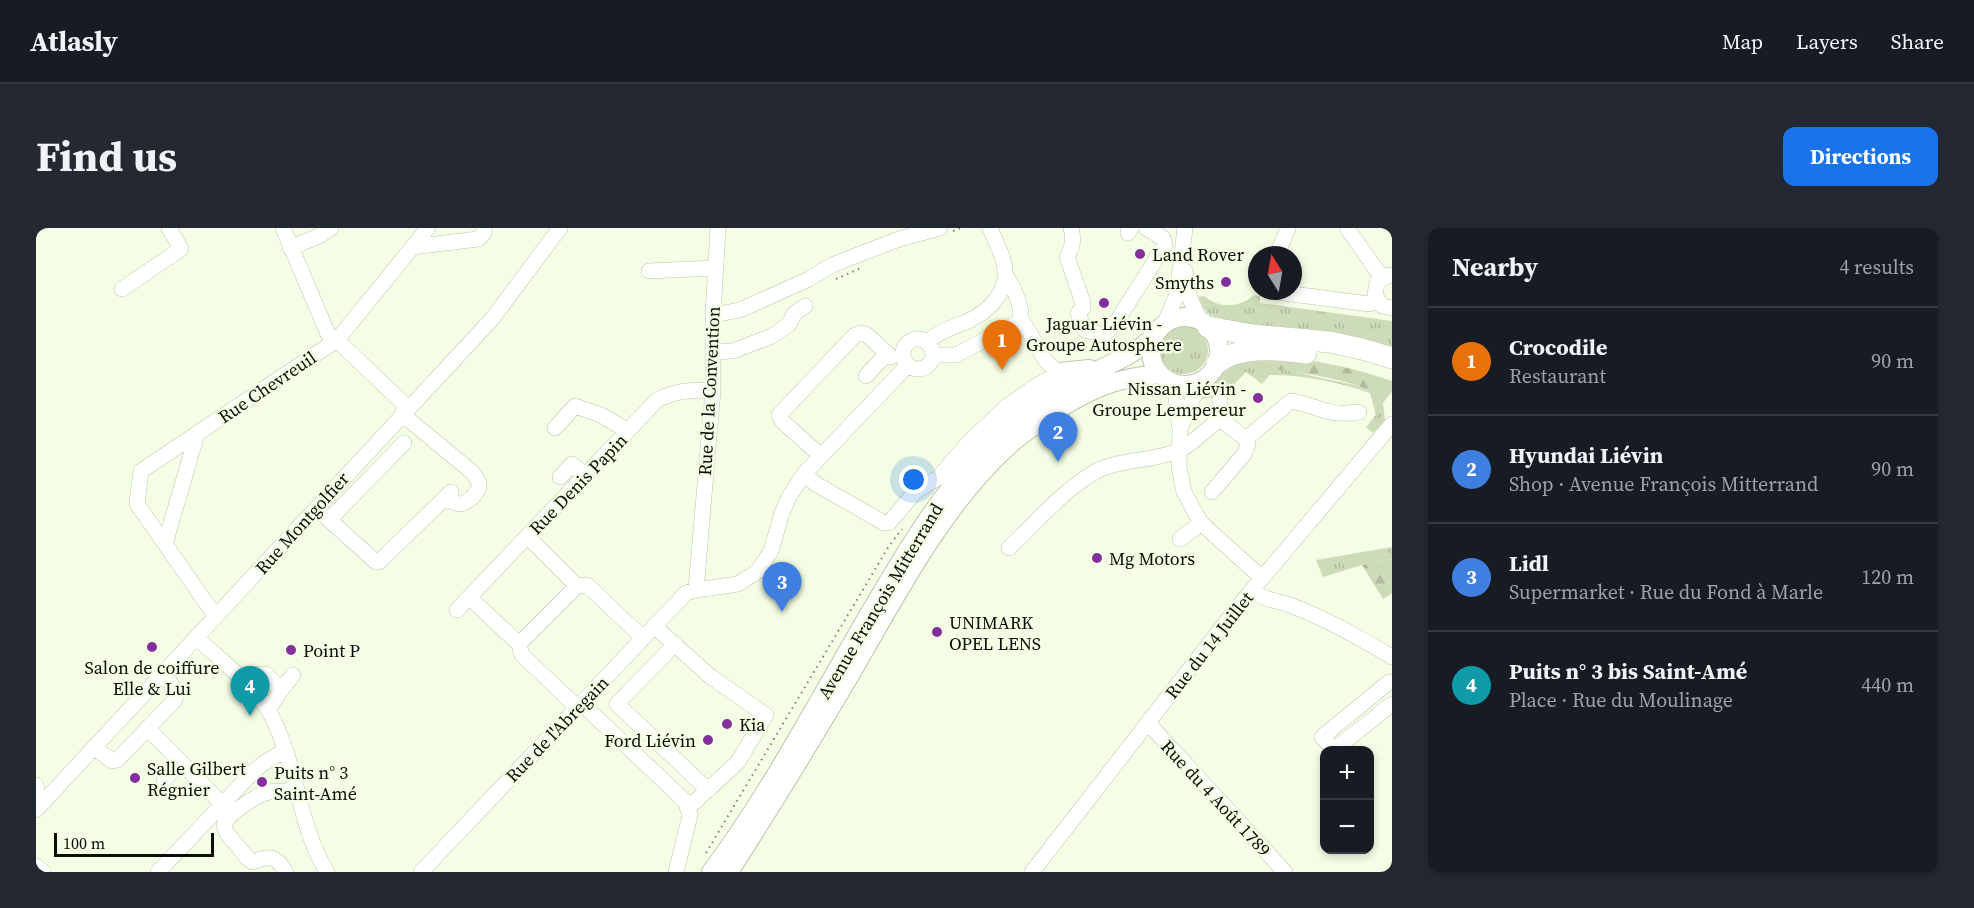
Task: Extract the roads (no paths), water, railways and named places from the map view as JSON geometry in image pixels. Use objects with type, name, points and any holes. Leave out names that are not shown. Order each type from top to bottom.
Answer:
[{"type":"highway","points":[[1205,324],[1252,334],[1330,342],[1392,358]]},
{"type":"highway","points":[[1211,370],[1224,357],[1236,352],[1286,351],[1340,358],[1392,373]]},
{"type":"main road","points":[[1182,318],[1205,324],[1217,341],[1219,352],[1211,370],[1190,385],[1179,384],[1164,378],[1152,360],[1152,343],[1160,330],[1182,318]]},
{"type":"main road","name":"Avenue François Mitterrand","points":[[706,867],[772,778],[903,557],[940,501],[974,459],[994,439],[1051,395],[1097,370],[1132,355],[1143,348],[1160,330]]},
{"type":"main road","points":[[1060,372],[1082,369],[1097,370]]},
{"type":"main road","name":"Avenue François Mitterrand","points":[[729,872],[814,737],[917,561],[983,471],[1024,433],[1083,394],[1099,386],[1120,380],[1164,378]]},
{"type":"street","points":[[122,289],[181,249],[169,228]]},
{"type":"street","points":[[283,228],[328,334],[337,340],[405,411],[479,481],[475,494],[466,502],[458,504],[448,495],[379,562],[376,562],[316,508]]},
{"type":"street","points":[[290,248],[319,236],[331,228]]},
{"type":"street","name":"Rue Chevreuil","points":[[216,617],[137,504],[141,471],[337,340],[428,228]]},
{"type":"street","points":[[412,247],[477,240],[484,233],[484,228]]},
{"type":"street","name":"Rue Montgolfier","points":[[40,806],[492,319],[560,228]]},
{"type":"street","name":"Rue de la Convention","points":[[696,590],[713,390],[713,315],[718,228]]},
{"type":"street","points":[[990,228],[1017,299],[1021,313],[1020,320],[1017,324],[956,355],[930,349],[918,339],[906,345],[903,354],[908,366],[917,369],[926,367],[932,360],[930,349],[935,335],[983,313],[997,296],[1006,275]]},
{"type":"street","points":[[1071,228],[1074,240],[1067,257],[1083,303],[1083,308],[1078,313],[1085,330],[1100,336],[1106,335],[1115,324],[1165,245],[1163,238],[1146,228]]},
{"type":"street","points":[[1281,246],[1288,228]]},
{"type":"street","points":[[1347,228],[1387,277],[1375,288],[1377,301],[1382,306],[1392,308]]},
{"type":"street","points":[[1160,330],[1176,300],[1182,259],[1181,229]]},
{"type":"street","points":[[713,315],[740,310],[809,279],[832,265],[899,239],[943,231]]},
{"type":"street","points":[[1182,259],[1191,299],[1205,324]]},
{"type":"street","points":[[649,271],[715,268]]},
{"type":"street","points":[[1302,295],[1369,304],[1377,301]]},
{"type":"street","points":[[997,296],[1017,299]]},
{"type":"street","points":[[713,352],[733,351],[772,336],[789,324],[794,314],[805,306]]},
{"type":"street","points":[[804,474],[816,484],[878,520],[884,523],[892,521],[916,491],[938,478],[970,441],[1006,408],[1060,372],[1049,365],[1027,326],[1020,320]]},
{"type":"street","points":[[821,456],[782,421],[779,415],[855,335],[861,333],[866,334],[889,355],[866,376]]},
{"type":"street","points":[[696,590],[738,584],[758,571],[771,551],[789,497],[804,474],[908,366]]},
{"type":"street","points":[[1180,430],[1192,398],[1211,370]]},
{"type":"street","points":[[1164,378],[1174,390],[1176,398],[1180,430],[1179,466],[1184,492],[1201,523],[1262,578]]},
{"type":"street","name":"Rue Denis Papin","points":[[457,610],[657,400],[670,393],[684,390],[713,390]]},
{"type":"street","points":[[1009,548],[1067,493],[1096,471],[1179,450],[1193,442],[1220,419],[1220,399]]},
{"type":"street","points":[[1246,439],[1291,401],[1334,414],[1359,412]]},
{"type":"street","points":[[555,428],[574,406],[601,415],[628,431]]},
{"type":"street","points":[[1212,492],[1245,453],[1248,444],[1246,439],[1220,419]]},
{"type":"street","name":"Rue du 14 Juillet","points":[[1032,872],[1251,591],[1392,424]]},
{"type":"street","points":[[165,544],[197,434]]},
{"type":"street","points":[[329,520],[404,443]]},
{"type":"street","points":[[560,477],[572,464],[586,476]]},
{"type":"street","points":[[1180,539],[1201,523]]},
{"type":"street","points":[[528,537],[577,586]]},
{"type":"street","points":[[519,644],[577,586],[587,585],[643,638]]},
{"type":"street","name":"Rue de l'Abregain","points":[[421,872],[686,593],[696,590]]},
{"type":"street","points":[[1251,591],[1265,599],[1294,606],[1392,657]]},
{"type":"street","points":[[469,597],[519,644],[522,655],[685,801],[690,815],[676,872]]},
{"type":"street","points":[[654,626],[711,676],[766,715],[738,762],[688,808]]},
{"type":"street","points":[[197,638],[244,682],[268,710],[286,750],[320,860],[327,872]]},
{"type":"street","points":[[675,644],[617,704],[708,790]]},
{"type":"street","points":[[94,747],[112,761],[117,760],[175,700],[176,691],[164,673]]},
{"type":"street","points":[[244,682],[255,674],[266,674],[281,690]]},
{"type":"street","points":[[268,710],[293,675]]},
{"type":"street","points":[[1391,682],[1322,736],[1334,750],[1392,704]]},
{"type":"street","name":"Rue du 4 Août 1789","points":[[1148,723],[1285,872]]},
{"type":"street","points":[[147,728],[227,809]]},
{"type":"street","points":[[639,758],[656,741]]},
{"type":"street","points":[[158,872],[227,809],[259,767],[286,750]]},
{"type":"street","points":[[164,780],[181,762]]},
{"type":"street","points":[[36,785],[40,806]]},
{"type":"street","points":[[227,809],[268,792],[287,792],[297,789]]},
{"type":"street","points":[[227,809],[224,825],[226,832],[249,860],[253,862],[270,856],[276,858],[286,872]]},
{"type":"street","points":[[36,866],[42,872]]},
{"type":"place","name":"Land Rover","points":[[1140,254]]},
{"type":"place","name":"Smyths","points":[[1226,282]]},
{"type":"place","name":"Jaguar Liévin - Groupe Autosphere","points":[[1104,303]]},
{"type":"place","name":"Crocodile","points":[[1002,370]]},
{"type":"place","name":"Nissan Liévin - Groupe Lempereur","points":[[1258,398]]},
{"type":"place","name":"Hyundai Liévin","points":[[1058,462]]},
{"type":"place","name":"Mg Motors","points":[[1097,558]]},
{"type":"place","name":"Lidl","points":[[782,612]]},
{"type":"place","name":"UNIMARK OPEL LENS","points":[[937,632]]},
{"type":"place","name":"Salon de coiffure Elle & Lui","points":[[152,647]]},
{"type":"place","name":"Point P","points":[[291,650]]},
{"type":"place","name":"Puits n° 3 bis Saint-Amé","points":[[250,716]]},
{"type":"place","name":"Kia","points":[[727,724]]},
{"type":"place","name":"Ford Liévin","points":[[708,740]]},
{"type":"place","name":"Salle Gilbert Régnier","points":[[135,778]]},
{"type":"place","name":"Puits n° 3 Saint-Amé","points":[[262,782]]}]
